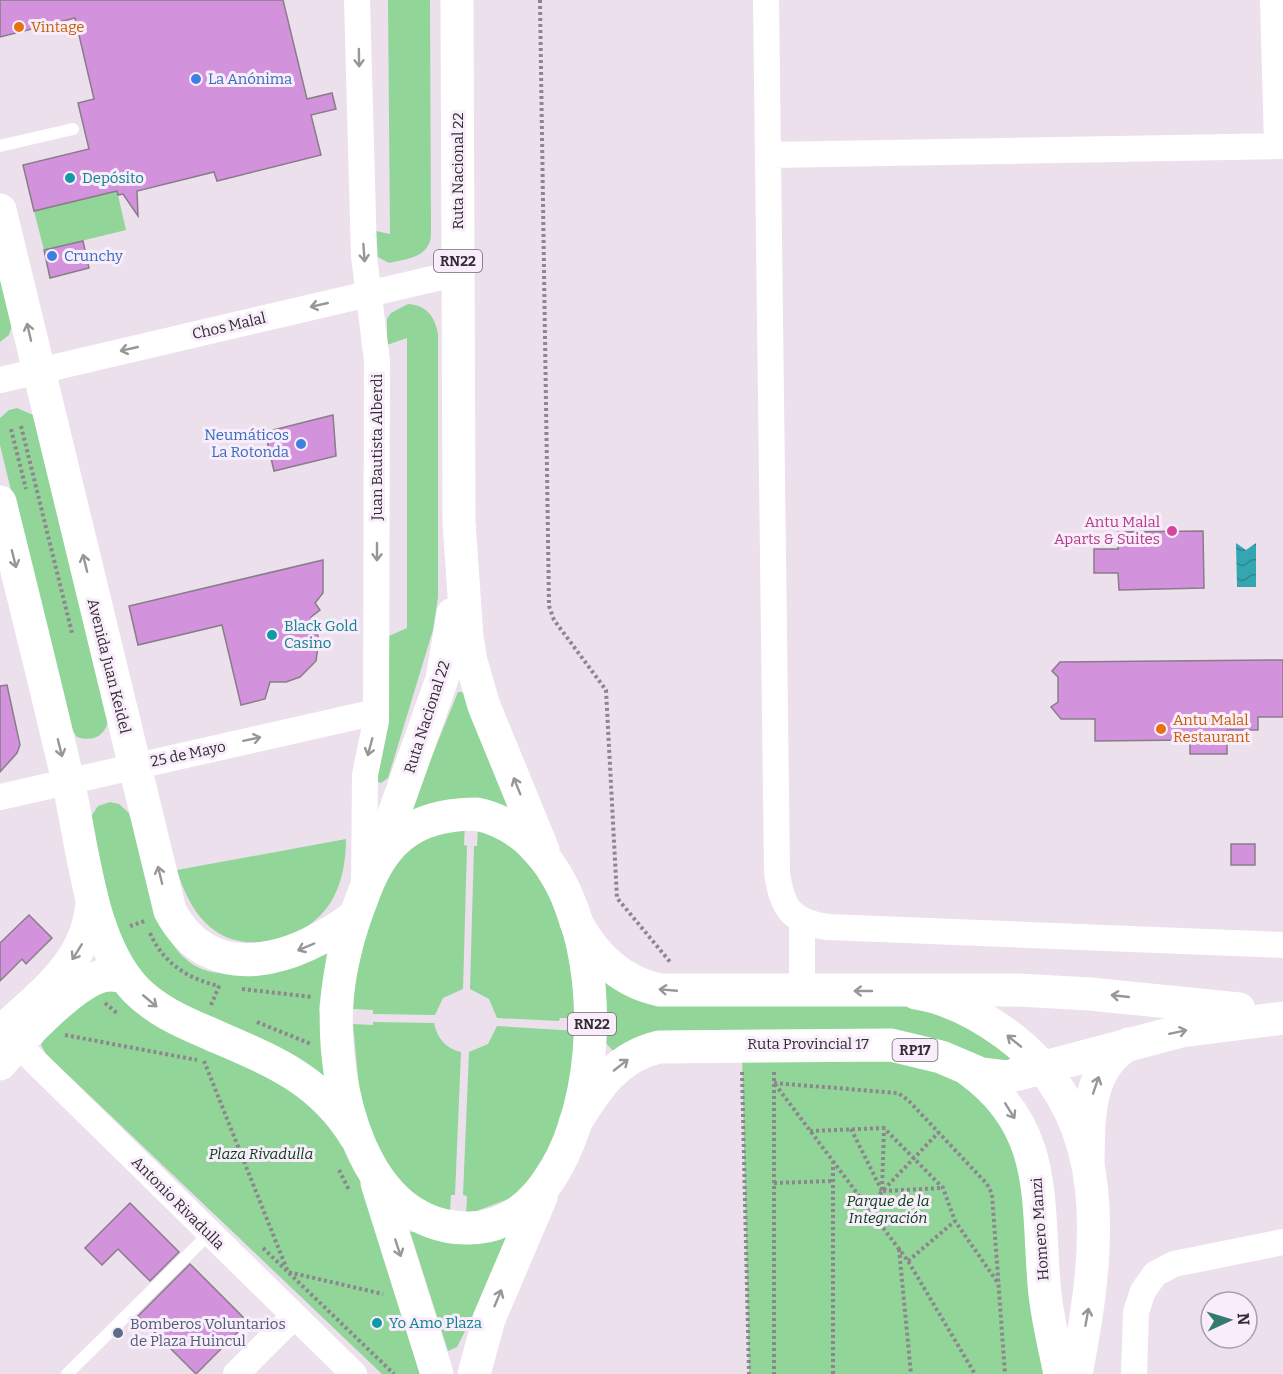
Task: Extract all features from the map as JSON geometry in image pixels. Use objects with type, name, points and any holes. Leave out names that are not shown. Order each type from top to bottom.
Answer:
[{"type":"main road","name":"Ruta Nacional 22","points":[[456,0],[459,522],[467,638],[476,684],[548,860]]},
{"type":"main road","name":"Avenida Juan Keidel","points":[[0,210],[170,911],[182,932],[200,947],[231,959],[274,957],[319,941],[364,893]]},
{"type":"main road","points":[[0,502],[68,781],[93,897],[102,930],[125,977],[148,1000],[170,1016],[276,1063],[310,1083],[339,1111],[358,1163]]},
{"type":"main road","name":"Ruta Nacional 22","points":[[364,893],[442,679],[452,624],[459,522]]},
{"type":"main road","name":"RN22","points":[[437,1374],[358,1163],[339,1060],[337,1024],[341,970],[364,893],[399,837],[413,828],[444,816],[476,814],[503,822],[528,838],[548,860],[574,919],[590,984],[592,1027],[586,1077],[572,1127],[489,1319],[474,1374]]},
{"type":"main road","points":[[5,1043],[76,956],[90,928],[93,897]]},
{"type":"main road","name":"Ruta Provincial 17","points":[[574,919],[600,958],[622,976],[648,988],[686,992],[898,990],[1065,992],[1283,1016]]},
{"type":"main road","points":[[5,1043],[87,983],[101,976],[125,977]]},
{"type":"main road","points":[[898,990],[933,997],[977,1015],[1016,1041],[1043,1068],[1073,1117],[1088,1163]]},
{"type":"main road","name":"Ruta Provincial 17","points":[[572,1127],[605,1078],[616,1067],[644,1051],[659,1047],[891,1045],[925,1052],[969,1070],[994,1077],[1007,1077],[1132,1042],[1206,1026],[1283,1016]]},
{"type":"main road","points":[[1076,1374],[1093,1272],[1094,1213],[1088,1163],[1090,1106],[1096,1083],[1113,1055],[1132,1042]]},
{"type":"main road","name":"Homero Manzi","points":[[969,1070],[984,1081],[1007,1106],[1032,1155],[1039,1190],[1045,1296],[1060,1374]]},
{"type":"main road","name":"RN22","points":[[358,1163],[401,1205],[432,1223],[449,1227],[469,1228],[504,1221],[519,1213],[544,1189]]},
{"type":"street","name":"Juan Bautista Alberdi","points":[[357,0],[363,238],[377,361],[376,712],[365,775],[364,893]]},
{"type":"street","points":[[766,0],[777,873],[784,902],[791,914],[802,921],[828,927],[1283,945]]},
{"type":"street","points":[[768,155],[1280,146],[1274,0]]},
{"type":"street","name":"Chos Malal","points":[[0,380],[458,273]]},
{"type":"street","name":"25 de Mayo","points":[[0,797],[376,712]]},
{"type":"street","points":[[802,921],[802,991]]},
{"type":"street","name":"Antonio Rivadulla","points":[[5,1043],[354,1374]]},
{"type":"street","points":[[1134,1374],[1136,1312],[1143,1291],[1155,1274],[1174,1264],[1283,1242]]},
{"type":"street","points":[[236,1374],[294,1316]]},
{"type":"lane","points":[[0,146],[73,129]]},
{"type":"lane","points":[[68,1374],[209,1234]]},
{"type":"path","points":[[540,0],[549,606],[554,620],[606,690],[617,898],[675,969]]},
{"type":"path","points":[[21,426],[74,641]]},
{"type":"path","points":[[122,928],[151,919]]},
{"type":"path","points":[[208,1011],[221,979]]},
{"type":"path","points":[[98,997],[120,1016]]},
{"type":"path","points":[[62,1035],[205,1062]]},
{"type":"path","points":[[183,1052],[214,1066]]},
{"type":"path","points":[[742,1060],[748,1374]]},
{"type":"path","points":[[205,1062],[288,1272],[383,1294]]},
{"type":"path","points":[[774,1067],[774,1374]]},
{"type":"path","points":[[774,1083],[908,1261],[975,1374]]},
{"type":"path","points":[[774,1083],[898,1093],[908,1100],[939,1132],[991,1190],[1005,1374]]},
{"type":"path","points":[[810,1131],[884,1128],[942,1188],[955,1221],[998,1283]]},
{"type":"path","points":[[882,1191],[884,1128]]},
{"type":"path","points":[[850,1129],[882,1191]]},
{"type":"path","points":[[867,1207],[939,1132]]},
{"type":"path","points":[[833,1162],[833,1374]]},
{"type":"path","points":[[351,1197],[358,1163]]},
{"type":"path","points":[[774,1183],[833,1181]]},
{"type":"path","points":[[882,1191],[942,1188]]},
{"type":"path","points":[[908,1261],[955,1221]]},
{"type":"path","points":[[899,1249],[911,1374]]},
{"type":"path","points":[[380,1283],[387,1304]]},
{"type":"green space","points":[[388,0],[430,0],[431,235],[427,248],[416,256],[389,263],[378,257],[376,231],[390,234]]},
{"type":"green space","points":[[117,191],[126,230],[44,250],[34,211]]},
{"type":"green space","points":[[0,272],[12,326],[9,335],[0,342]]},
{"type":"green space","points":[[408,304],[425,309],[429,313],[435,322],[438,334],[438,597],[433,630],[388,778],[381,783],[376,781],[389,714],[389,636],[407,628],[407,338],[387,345],[387,319],[391,313]]},
{"type":"green space","points":[[17,408],[33,415],[108,721],[104,731],[97,737],[87,739],[77,737],[67,722],[0,445],[0,418],[9,410]]},
{"type":"green space","points":[[458,692],[463,692],[511,808],[487,803],[406,820]]},
{"type":"green space","points":[[110,802],[119,804],[129,813],[159,917],[171,941],[187,960],[208,971],[237,973],[327,952],[319,1009],[327,1083],[205,1019],[143,979],[116,931],[90,818],[98,806]]},
{"type":"green space","points":[[465,823],[464,845],[467,846],[463,989],[443,998],[435,1015],[373,1014],[373,1010],[353,1009],[355,982],[375,892],[411,842]]},
{"type":"green space","points":[[478,824],[496,829],[545,883],[568,949],[577,1018],[560,1018],[559,1021],[497,1018],[489,999],[470,989],[474,846],[477,846]]},
{"type":"green space","points":[[346,839],[342,874],[330,903],[309,925],[277,939],[258,942],[225,937],[212,928],[191,904],[177,870]]},
{"type":"green space","name":"Plaza Rivadulla","points":[[103,982],[287,1081],[343,1138],[367,1195],[423,1374],[382,1374],[46,1054],[41,1045],[45,1038]]},
{"type":"green space","points":[[605,982],[896,1003],[953,1018],[1024,1063],[983,1065],[612,1050],[606,1043]]},
{"type":"green space","points":[[373,1022],[434,1023],[443,1042],[461,1052],[455,1195],[451,1195],[450,1214],[398,1186],[369,1128],[359,1088],[353,1024],[373,1025]]},
{"type":"green space","points":[[497,1026],[577,1031],[574,1069],[554,1141],[519,1195],[466,1215],[467,1196],[463,1195],[469,1052],[488,1044]]},
{"type":"green space","name":"Parque de la Integración","points":[[889,1054],[970,1085],[1019,1149],[1051,1374],[749,1374],[742,1055]]},
{"type":"green space","points":[[517,1228],[457,1347],[448,1351],[410,1232]]},
{"type":"water","points":[[1236,543],[1246,550],[1256,543],[1256,587],[1237,587]]},
{"type":"building","name":"La Anónima","points":[[0,0],[283,0],[307,99],[332,93],[336,109],[311,115],[321,155],[217,181],[214,172],[137,191],[138,216],[123,194],[118,195],[117,191],[34,211],[23,165],[89,149],[78,103],[94,99],[75,18],[0,37]]},
{"type":"building","points":[[83,241],[89,268],[50,278],[44,250]]},
{"type":"building","name":"Neumáticos La Rotonda","points":[[333,415],[336,456],[274,471],[265,432]]},
{"type":"building","points":[[1203,531],[1204,588],[1119,590],[1118,573],[1094,573],[1094,549],[1118,549],[1118,532]]},
{"type":"building","name":"Black Gold Casino","points":[[323,560],[323,593],[315,603],[320,610],[311,617],[319,639],[316,661],[300,677],[286,682],[270,682],[265,699],[241,705],[222,625],[138,645],[129,606]]},
{"type":"building","points":[[1283,660],[1283,717],[1258,717],[1258,730],[1227,730],[1227,754],[1190,754],[1190,740],[1095,741],[1095,719],[1061,719],[1051,707],[1058,702],[1058,677],[1052,671],[1060,662]]},
{"type":"building","points":[[7,685],[20,745],[17,753],[0,772],[0,686]]},
{"type":"building","points":[[1231,844],[1255,844],[1255,865],[1231,865]]},
{"type":"building","points":[[29,915],[52,938],[26,964],[22,959],[0,981],[0,943]]},
{"type":"building","points":[[130,1203],[179,1252],[150,1281],[118,1249],[102,1265],[85,1248]]},
{"type":"building","points":[[190,1264],[243,1317],[242,1328],[196,1374],[138,1316]]},
{"type":"place","name":"Vintage","points":[[19,27]]},
{"type":"place","name":"La Anónima","points":[[196,79]]},
{"type":"place","name":"Depósito","points":[[70,178]]},
{"type":"place","name":"Crunchy","points":[[52,256]]},
{"type":"place","name":"Neumáticos La Rotonda","points":[[301,444]]},
{"type":"place","name":"Antu Malal Aparts & Suites","points":[[1172,531]]},
{"type":"place","name":"Black Gold Casino","points":[[272,635]]},
{"type":"place","name":"Antu Malal Restaurant","points":[[1161,729]]},
{"type":"place","name":"Yo Amo Plaza","points":[[377,1323]]},
{"type":"place","name":"Bomberos Voluntarios de Plaza Huincul","points":[[118,1333]]}]
